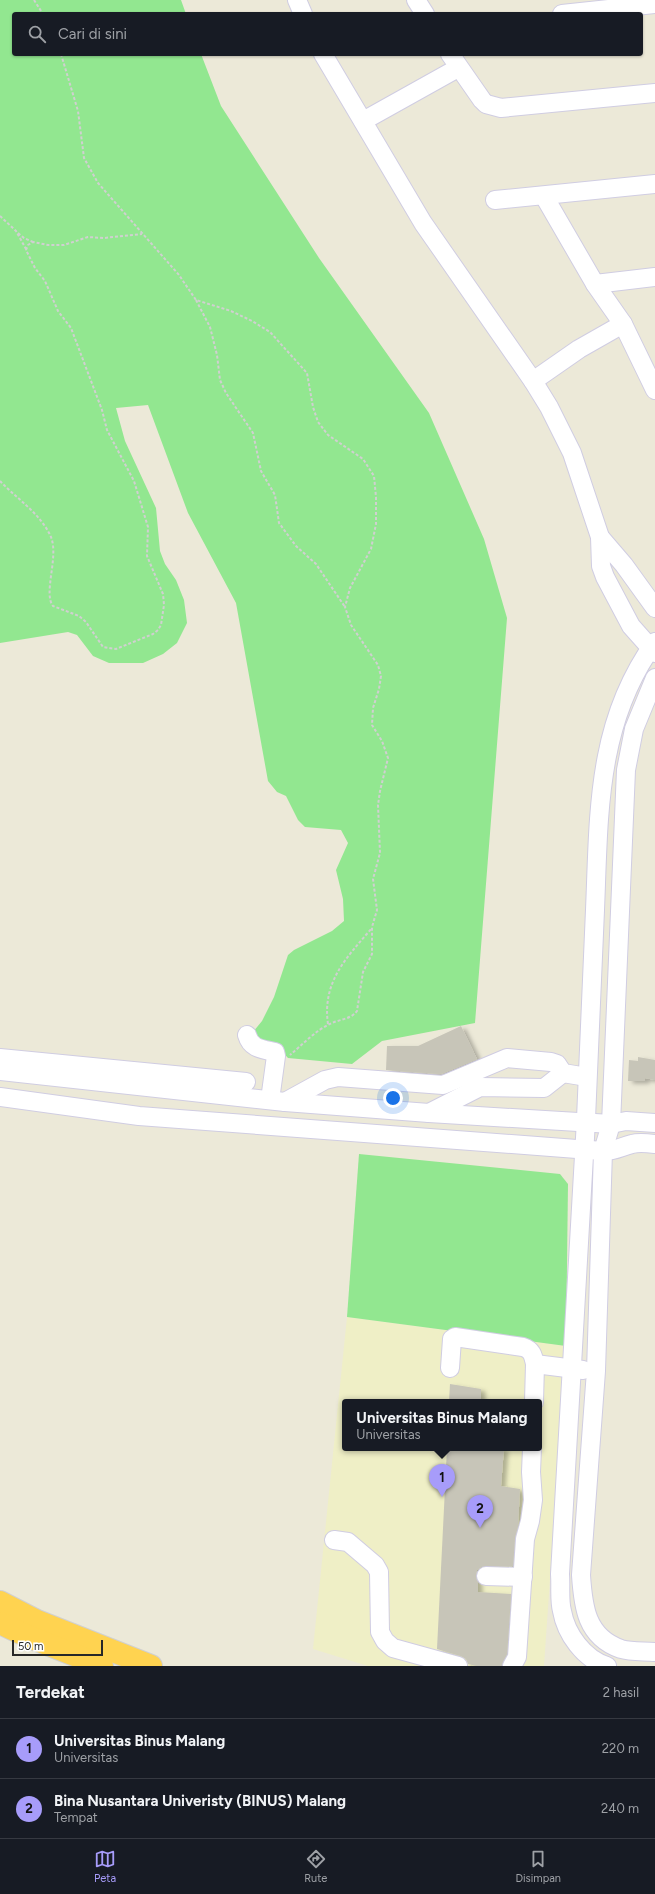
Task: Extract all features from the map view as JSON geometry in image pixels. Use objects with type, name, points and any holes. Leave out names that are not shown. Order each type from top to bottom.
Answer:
[{"type":"highway","points":[[0,1602],[36,1620],[150,1666]]},
{"type":"highway","points":[[0,1623],[27,1636],[102,1666]]},
{"type":"street","points":[[297,0],[302,12]]},
{"type":"street","points":[[416,0],[424,12]]},
{"type":"street","points":[[581,12],[655,4]]},
{"type":"street","points":[[324,56],[423,223],[533,381],[549,407],[572,453],[600,536],[601,566],[605,577],[631,626],[654,648],[636,669],[624,697],[614,723],[604,768],[598,840],[586,1122],[560,1574],[562,1611],[569,1630],[578,1646],[589,1657],[607,1666]]},
{"type":"street","points":[[363,121],[454,61],[486,104],[501,108],[655,93]]},
{"type":"street","points":[[495,200],[655,184]]},
{"type":"street","points":[[544,196],[595,284],[623,324],[650,368],[655,390]]},
{"type":"street","points":[[595,284],[655,277]]},
{"type":"street","points":[[533,381],[579,349],[623,324]]},
{"type":"street","points":[[600,536],[624,565],[655,608]]},
{"type":"street","points":[[655,678],[634,729],[626,770],[611,1124],[603,1151],[596,1371],[582,1575],[583,1605],[588,1620],[597,1633],[620,1649],[655,1652]]},
{"type":"street","points":[[598,840],[624,841]]},
{"type":"street","points":[[247,1035],[249,1043],[253,1046],[275,1052],[277,1101]]},
{"type":"street","points":[[0,1058],[246,1082]]},
{"type":"street","points":[[277,1101],[325,1080],[338,1077],[443,1085],[507,1058],[551,1062],[557,1064],[563,1073],[587,1078]]},
{"type":"street","points":[[0,1071],[145,1088],[277,1101],[429,1113],[611,1124],[626,1121],[655,1123]]},
{"type":"street","points":[[429,1113],[480,1087],[544,1088],[563,1073]]},
{"type":"street","points":[[0,1097],[139,1116],[614,1152],[631,1144],[655,1144]]},
{"type":"street","points":[[424,1138],[429,1113]]},
{"type":"street","points":[[450,1368],[452,1339],[455,1337],[529,1348],[533,1354],[535,1364],[534,1399]]},
{"type":"street","points":[[535,1364],[596,1371]]},
{"type":"street","points":[[512,1666],[517,1657],[525,1539],[530,1521],[533,1500],[531,1472],[532,1451]]},
{"type":"street","points":[[334,1540],[348,1542],[375,1565],[378,1572],[380,1632],[385,1641],[392,1648],[458,1666]]},
{"type":"street","points":[[560,1574],[582,1575]]},
{"type":"street","points":[[486,1576],[523,1577]]},
{"type":"path","points":[[34,0],[42,12]]},
{"type":"path","points":[[62,56],[78,111],[84,158],[98,183],[178,274],[196,300],[210,327],[217,355],[220,380],[226,393],[253,433],[261,471],[275,496],[279,523],[296,546],[316,564],[345,607],[351,625],[378,665],[381,676],[379,689],[373,708],[372,725],[382,741],[388,758],[378,805],[380,853],[373,879],[377,910],[372,928],[372,954],[364,972],[357,1011],[352,1017],[328,1024],[275,1066]]},
{"type":"path","points":[[0,216],[24,238],[33,242],[48,245],[64,245],[88,237],[104,238],[143,234]]},
{"type":"path","points":[[0,481],[37,517],[51,537],[53,551],[48,599],[52,606],[79,616],[86,622],[100,644],[103,647],[110,649],[125,647],[153,634],[158,630],[162,621],[163,594],[147,556],[148,527],[134,481],[107,430],[102,410],[70,328],[58,311],[46,281],[35,268],[16,231]]},
{"type":"path","points":[[26,250],[28,245],[33,242]]},
{"type":"path","points":[[196,300],[231,311],[270,332],[307,373],[313,407],[318,422],[328,435],[363,459],[374,476],[376,524],[371,550],[350,588],[345,607]]},
{"type":"path","points":[[328,1024],[327,1000],[333,979],[347,956],[372,928]]},
{"type":"shaded area","points":[[347,1317],[566,1346],[544,1666],[368,1666],[313,1649]]},
{"type":"green space","points":[[0,0],[181,0],[185,12],[12,12],[12,56],[202,56],[221,106],[319,258],[429,413],[484,539],[507,618],[475,1023],[382,1041],[352,1064],[288,1058],[278,1047],[254,1041],[253,1032],[262,1021],[274,997],[288,955],[294,950],[332,931],[344,921],[343,899],[336,870],[348,843],[341,830],[305,827],[298,820],[286,796],[277,792],[268,781],[236,603],[188,513],[148,405],[116,408],[125,441],[156,508],[160,551],[165,564],[176,580],[184,600],[187,623],[177,643],[163,654],[143,663],[109,663],[93,656],[77,635],[68,632],[0,643]]},
{"type":"green space","points":[[359,1154],[560,1174],[568,1184],[566,1346],[347,1317]]},
{"type":"building","points":[[461,1026],[477,1059],[441,1074],[386,1070],[387,1046],[418,1046]]},
{"type":"building","points":[[638,1057],[655,1060],[655,1080],[645,1078],[645,1081],[628,1081],[629,1060],[638,1061]]},
{"type":"building","points":[[450,1384],[481,1389],[481,1399],[449,1399]]},
{"type":"building","points":[[447,1451],[504,1451],[501,1486],[520,1489],[518,1526],[515,1538],[513,1566],[481,1567],[477,1570],[476,1575],[478,1592],[511,1594],[507,1654],[502,1666],[477,1666],[468,1664],[466,1659],[461,1656],[437,1649]]},
{"type":"place","name":"Universitas Binus Malang","points":[[442,1497]]},
{"type":"place","name":"Bina Nusantara Univeristy (BINUS) Malang","points":[[480,1528]]}]
